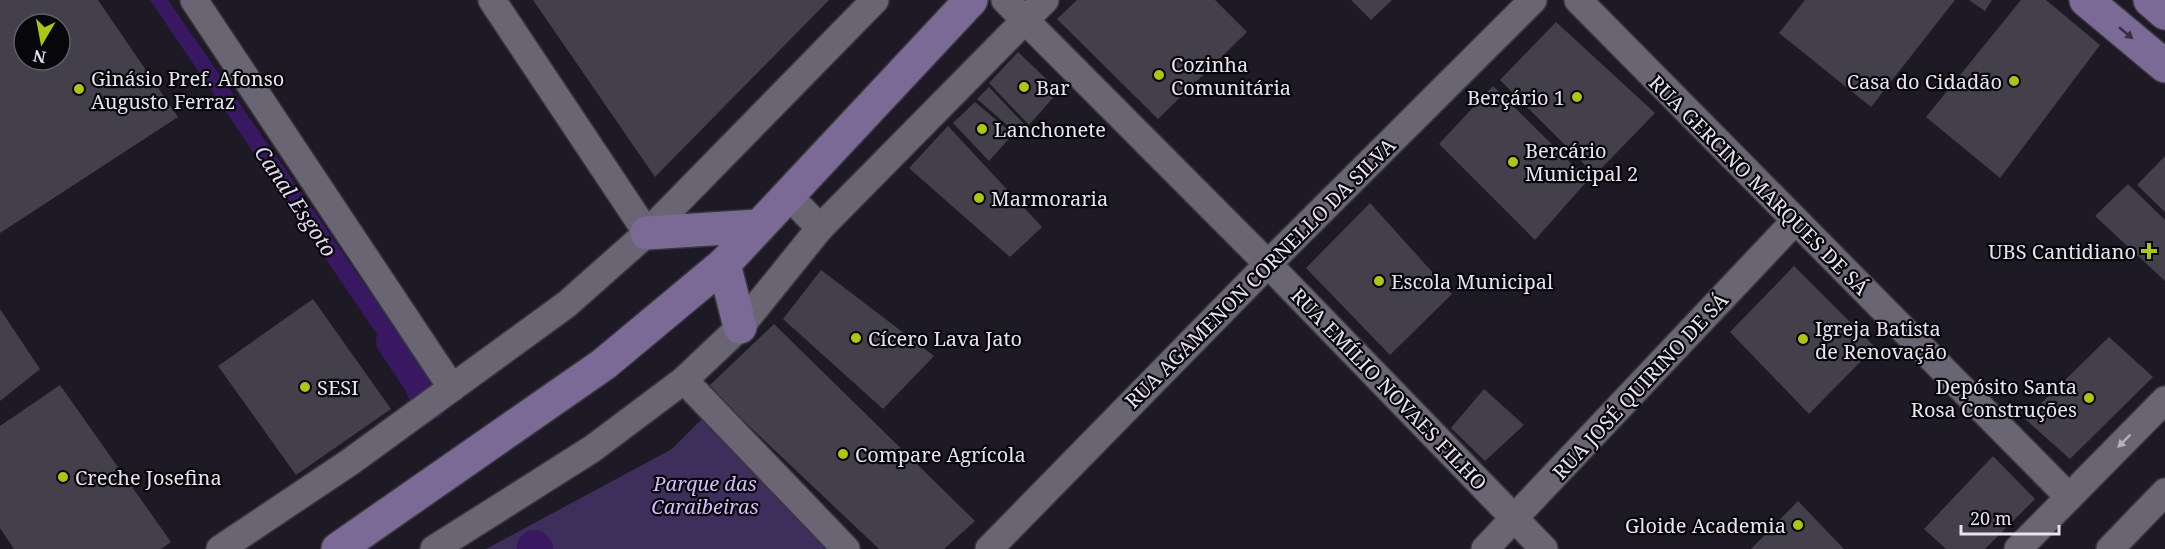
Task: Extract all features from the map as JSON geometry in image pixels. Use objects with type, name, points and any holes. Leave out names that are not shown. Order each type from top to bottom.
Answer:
[{"type":"main road","points":[[338,549],[604,364],[724,264],[971,0]]},
{"type":"main road","points":[[2086,0],[2165,66]]},
{"type":"main road","points":[[2150,0],[2165,13]]},
{"type":"main road","points":[[647,233],[758,226]]},
{"type":"main road","points":[[724,264],[740,327]]},
{"type":"street","points":[[194,0],[452,388]]},
{"type":"street","points":[[492,0],[647,233]]},
{"type":"street","points":[[220,549],[350,462],[537,327],[647,233],[875,0]]},
{"type":"street","name":"RUA EMÍLIO NOVAES FILHO","points":[[1005,0],[1268,264],[1544,549]]},
{"type":"street","points":[[434,549],[592,449],[684,380],[740,327],[820,228],[1045,0]]},
{"type":"street","name":"RUA AGAMENON CORNELLO DA SILVA","points":[[989,549],[1268,264],[1533,0]]},
{"type":"street","name":"RUA GERCINO MARQUES DE SÁ","points":[[1578,0],[1794,222],[2069,497]]},
{"type":"street","points":[[790,196],[820,228]]},
{"type":"street","name":"RUA JOSÉ QUIRINO DE SÁ","points":[[1485,549],[1794,222]]},
{"type":"street","points":[[684,380],[846,549]]},
{"type":"street","points":[[2018,549],[2165,400]]},
{"type":"street","points":[[2110,549],[2165,492]]},
{"type":"green space","name":"Parque das Caraibeiras","points":[[703,418],[844,549],[486,549],[672,449]]},
{"type":"water","points":[[150,0],[168,0],[426,373],[410,383]]},
{"type":"building","name":"Ginásio Pref. Afonso Augusto Ferraz","points":[[0,0],[98,0],[178,117],[0,233]]},
{"type":"building","points":[[533,0],[829,0],[655,177]]},
{"type":"building","name":"Cozinha Comunitária","points":[[1077,0],[1215,0],[1247,32],[1158,119],[1057,19]]},
{"type":"building","points":[[1351,0],[1392,0],[1371,20]]},
{"type":"building","points":[[1805,0],[1955,0],[1871,107],[1779,33]]},
{"type":"building","points":[[1969,0],[1992,0],[1985,11]]},
{"type":"building","name":"Casa do Cidadão","points":[[2021,0],[2046,0],[2100,45],[2000,178],[1926,117]]},
{"type":"building","name":"Berçário 1","points":[[1556,22],[1655,113],[1595,175],[1500,80]]},
{"type":"building","name":"Bar","points":[[1018,52],[1059,91],[1029,125],[989,83]]},
{"type":"building","name":"Bercário Municipal 2","points":[[1493,86],[1588,180],[1535,240],[1439,144]]},
{"type":"building","points":[[989,87],[1024,124],[1015,132],[977,99]]},
{"type":"building","name":"Lanchonete","points":[[975,102],[1013,134],[989,161],[953,123]]},
{"type":"building","name":"Marmoraria","points":[[948,126],[1042,227],[1010,257],[909,168]]},
{"type":"building","points":[[2165,156],[2165,212],[2137,185]]},
{"type":"building","name":"UBS Cantidiano","points":[[2128,184],[2165,220],[2165,281],[2095,216]]},
{"type":"building","name":"Escola Municipal","points":[[1370,203],[1452,294],[1390,355],[1306,268]]},
{"type":"building","name":"Igreja Batista de Renovação","points":[[1794,266],[1875,347],[1809,414],[1730,332]]},
{"type":"building","name":"Cícero Lava Jato","points":[[821,270],[934,356],[883,409],[783,319]]},
{"type":"building","name":"SESI","points":[[313,299],[391,409],[296,475],[218,366]]},
{"type":"building","points":[[0,309],[40,369],[0,401]]},
{"type":"building","name":"Compare Agrícola","points":[[774,324],[975,521],[944,549],[879,549],[708,387]]},
{"type":"building","name":"Depósito Santa Rosa Construções","points":[[2109,337],[2153,377],[2070,459],[2025,419]]},
{"type":"building","name":"Creche Josefina","points":[[60,385],[171,542],[161,549],[14,549],[0,528],[0,426]]},
{"type":"building","points":[[1484,389],[1524,425],[1485,461],[1451,428]]},
{"type":"building","points":[[1993,456],[2035,499],[1985,549],[1946,549],[1924,529]]},
{"type":"building","name":"Gloide Academia","points":[[1798,501],[1844,549],[1751,549]]},
{"type":"waterway","name":"Canal Esgoto","points":[[393,341],[419,380],[430,403]]},
{"type":"place","name":"Cozinha Comunitária","points":[[1159,75]]},
{"type":"place","name":"Casa do Cidadão","points":[[2014,81]]},
{"type":"place","name":"Bar","points":[[1024,87]]},
{"type":"place","name":"Ginásio Pref. Afonso Augusto Ferraz","points":[[79,89]]},
{"type":"place","name":"Berçário 1","points":[[1577,97]]},
{"type":"place","name":"Lanchonete","points":[[982,129]]},
{"type":"place","name":"Bercário Municipal 2","points":[[1513,162]]},
{"type":"place","name":"Marmoraria","points":[[979,198]]},
{"type":"place","name":"UBS Cantidiano","points":[[2149,251]]},
{"type":"place","name":"Escola Municipal","points":[[1379,281]]},
{"type":"place","name":"Cícero Lava Jato","points":[[856,338]]},
{"type":"place","name":"Igreja Batista de Renovação","points":[[1803,339]]},
{"type":"place","name":"SESI","points":[[305,387]]},
{"type":"place","name":"Depósito Santa Rosa Construções","points":[[2089,398]]},
{"type":"place","name":"Compare Agrícola","points":[[843,454]]},
{"type":"place","name":"Creche Josefina","points":[[63,477]]},
{"type":"place","name":"Gloide Academia","points":[[1798,525]]}]
